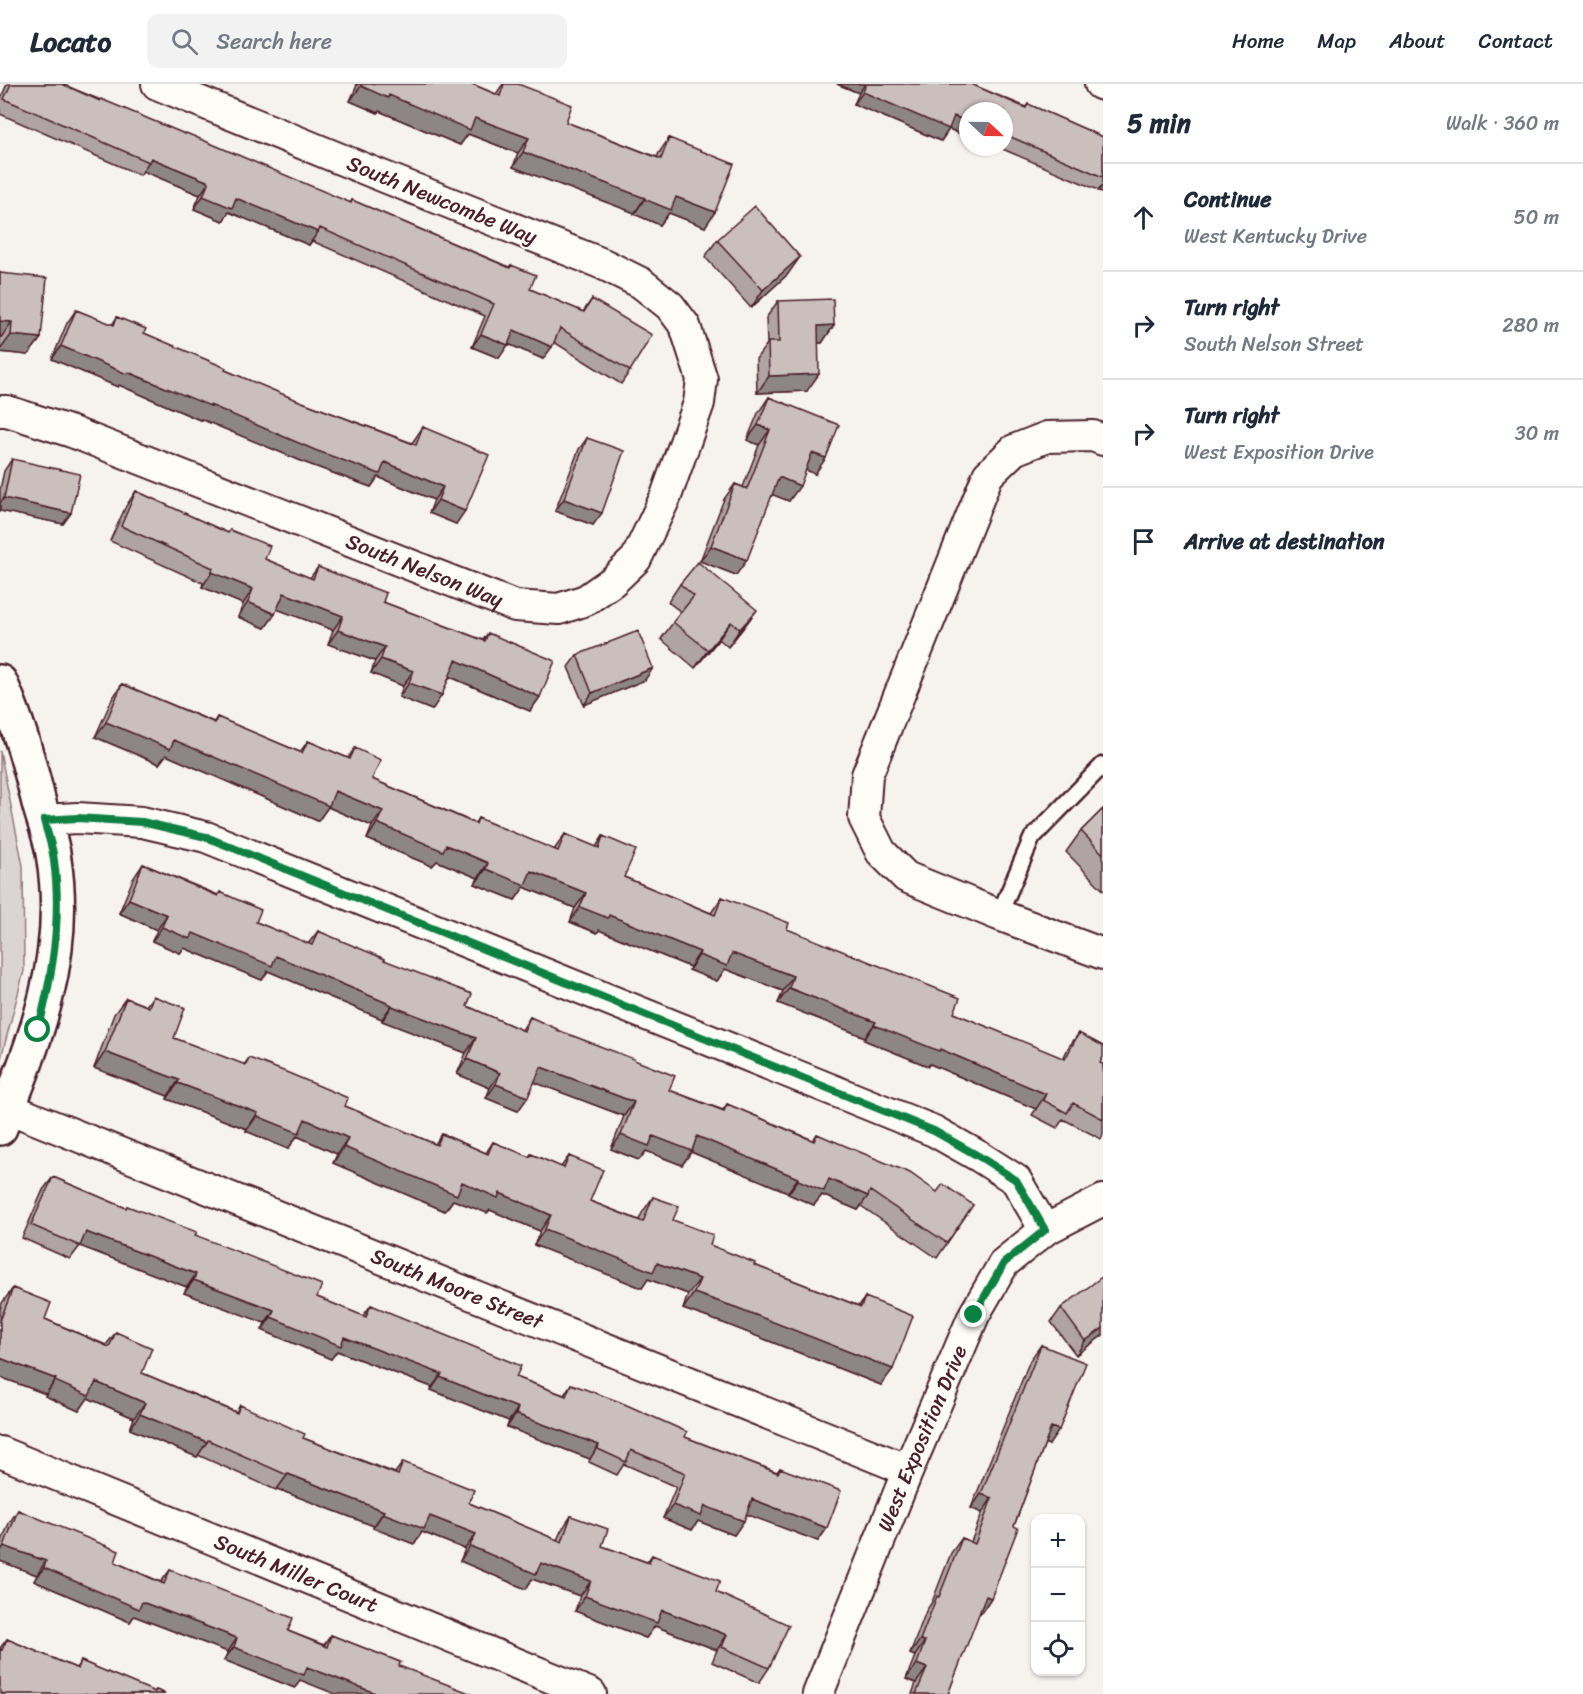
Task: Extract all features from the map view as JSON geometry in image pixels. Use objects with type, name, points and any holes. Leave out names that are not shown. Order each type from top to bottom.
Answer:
[{"type":"street","name":"South Newcombe Way","points":[[157,84],[612,269],[641,283],[670,306],[685,326],[695,353]]},
{"type":"street","name":"South Nelson Way","points":[[0,411],[7,411],[72,432],[515,606],[559,609],[586,600],[613,581],[636,559],[666,496],[699,404],[702,379],[695,353]]},
{"type":"street","points":[[1103,440],[1093,436],[1047,437],[1014,450],[988,475],[867,775],[864,818],[881,852],[906,877],[1103,954]]},
{"type":"street","points":[[0,682],[20,731],[54,859],[57,932],[47,997],[38,1030],[4,1118]]},
{"type":"street","points":[[44,820],[77,818],[142,822],[206,837],[934,1131],[1016,1180],[1045,1230]]},
{"type":"street","name":"South Moore Street","points":[[4,1118],[908,1470]]},
{"type":"street","name":"West Exposition Drive","points":[[818,1694],[908,1470],[979,1306],[1004,1263],[1045,1230],[1103,1200]]},
{"type":"street","name":"South Miller Court","points":[[0,1452],[591,1694]]},
{"type":"lane","points":[[999,915],[1032,838],[1103,765]]},
{"type":"shaded area","points":[[0,751],[23,866],[24,971],[0,1062]]},
{"type":"building","points":[[11,84],[62,84],[100,101],[101,99],[351,203],[352,200],[510,268],[511,265],[536,275],[530,289],[584,312],[592,299],[652,335],[630,371],[560,328],[552,347],[514,330],[508,345],[481,334],[494,304],[320,228],[318,232],[236,198],[232,208],[203,196],[209,182],[151,158],[149,162],[4,99]]},
{"type":"building","points":[[361,84],[472,84],[500,96],[504,84],[518,84],[572,105],[566,122],[661,159],[669,138],[734,164],[715,212],[676,197],[671,210],[523,152],[529,138],[475,118],[470,130],[389,95],[388,98]]},
{"type":"building","points":[[866,84],[971,84],[1012,102],[959,102],[959,118],[954,116],[949,129],[863,92]]},
{"type":"building","points":[[1013,102],[1026,108],[1028,104],[1103,137],[1103,177],[1013,138]]},
{"type":"building","points":[[755,206],[800,257],[763,290],[717,240]]},
{"type":"building","points":[[0,273],[47,278],[41,338],[11,335],[12,322],[0,321]]},
{"type":"building","points":[[833,299],[834,325],[818,326],[819,374],[769,376],[768,342],[779,342],[778,301]]},
{"type":"building","points":[[76,310],[114,325],[117,317],[146,329],[144,333],[226,368],[225,370],[416,445],[423,427],[489,455],[465,511],[438,500],[443,487],[385,462],[380,474],[315,450],[210,405],[61,346]]},
{"type":"building","points":[[769,397],[839,425],[826,458],[812,453],[800,486],[779,477],[747,560],[711,546],[735,484],[747,489],[770,430],[758,425]]},
{"type":"building","points":[[587,438],[624,451],[602,513],[564,499]]},
{"type":"building","points":[[12,459],[80,474],[71,513],[4,498]]},
{"type":"building","points":[[136,491],[228,533],[230,530],[270,546],[265,559],[313,579],[318,567],[386,593],[383,602],[485,641],[488,633],[555,661],[540,697],[456,660],[442,695],[409,683],[413,671],[381,659],[385,647],[338,630],[343,616],[284,593],[275,614],[248,602],[253,589],[212,572],[213,568],[121,526]]},
{"type":"building","points":[[698,562],[757,610],[740,629],[731,622],[708,650],[673,622],[694,596],[680,584]]},
{"type":"building","points":[[638,631],[653,668],[592,693],[577,655]]},
{"type":"building","points":[[122,684],[215,723],[217,717],[302,753],[308,741],[350,759],[355,748],[381,760],[372,779],[476,824],[478,818],[558,851],[565,834],[599,848],[603,836],[636,850],[624,877],[715,915],[722,897],[789,923],[787,929],[960,998],[954,1013],[1065,1059],[1079,1033],[1103,1046],[1103,1057],[1100,1063],[1103,1064],[1103,1119],[1073,1103],[1067,1113],[1043,1100],[1046,1094],[789,988],[793,976],[732,953],[727,966],[699,955],[700,952],[609,915],[608,918],[580,907],[586,893],[531,871],[525,885],[486,869],[488,863],[446,845],[443,851],[377,823],[383,811],[335,791],[329,806],[174,740],[170,749],[106,722]]},
{"type":"building","points":[[1103,809],[1103,854],[1081,831]]},
{"type":"building","points":[[143,864],[218,896],[220,892],[261,910],[256,922],[312,945],[318,931],[384,960],[472,994],[467,1006],[524,1031],[530,1017],[557,1030],[675,1076],[669,1090],[724,1111],[727,1104],[814,1141],[817,1134],[910,1173],[937,1192],[943,1184],[973,1205],[947,1243],[870,1191],[868,1196],[829,1179],[824,1191],[697,1136],[692,1151],[653,1136],[649,1146],[621,1135],[634,1102],[541,1067],[528,1097],[496,1084],[500,1073],[467,1059],[476,1038],[392,1006],[276,956],[272,966],[193,933],[190,939],[162,927],[167,915],[129,899]]},
{"type":"building","points":[[153,996],[185,1008],[174,1038],[246,1065],[249,1058],[286,1072],[348,1098],[345,1106],[437,1145],[442,1134],[488,1154],[493,1142],[564,1168],[569,1156],[603,1170],[590,1201],[643,1222],[653,1197],[679,1206],[673,1220],[713,1235],[710,1245],[861,1307],[865,1297],[913,1316],[893,1369],[694,1293],[700,1279],[657,1263],[653,1272],[545,1229],[551,1215],[500,1193],[498,1198],[462,1182],[457,1195],[344,1147],[348,1138],[305,1119],[299,1133],[257,1116],[258,1113],[178,1083],[179,1080],[105,1052],[126,998],[149,1007]]},
{"type":"building","points":[[53,1177],[126,1208],[127,1206],[197,1232],[195,1235],[322,1285],[317,1297],[366,1317],[371,1305],[521,1366],[516,1377],[566,1396],[571,1384],[620,1402],[687,1432],[685,1437],[778,1473],[780,1468],[841,1491],[827,1528],[752,1499],[744,1521],[705,1506],[701,1516],[673,1505],[685,1473],[631,1450],[626,1462],[598,1449],[599,1445],[516,1414],[518,1408],[440,1377],[442,1374],[344,1337],[341,1346],[271,1317],[274,1310],[194,1280],[196,1274],[86,1232],[80,1246],[31,1225]]},
{"type":"building","points":[[1103,1276],[1103,1328],[1085,1341],[1061,1308]]},
{"type":"building","points":[[13,1288],[51,1303],[45,1319],[109,1347],[116,1332],[152,1348],[142,1373],[237,1413],[240,1405],[305,1434],[303,1438],[398,1475],[403,1462],[474,1490],[469,1503],[562,1542],[571,1516],[608,1529],[602,1546],[649,1563],[652,1555],[720,1581],[716,1592],[789,1625],[769,1668],[722,1647],[727,1635],[662,1610],[657,1623],[585,1596],[591,1581],[541,1563],[536,1574],[470,1546],[476,1534],[430,1516],[424,1529],[140,1414],[145,1403],[96,1382],[89,1396],[55,1381],[56,1379],[0,1358],[0,1321]]},
{"type":"building","points":[[1041,1345],[1086,1363],[1059,1430],[1051,1427],[1014,1526],[1018,1528],[991,1598],[986,1596],[948,1694],[916,1694],[927,1668],[917,1664],[925,1641],[920,1640],[962,1538],[975,1544],[992,1498],[981,1494]]},
{"type":"building","points":[[18,1510],[119,1551],[115,1562],[164,1584],[170,1570],[293,1618],[288,1631],[327,1647],[331,1635],[400,1662],[399,1666],[472,1694],[378,1694],[307,1667],[304,1675],[234,1647],[237,1638],[142,1602],[139,1609],[44,1568],[46,1561],[4,1546]]},
{"type":"building","points":[[7,1639],[78,1669],[81,1661],[165,1694],[4,1694],[0,1692],[0,1649],[2,1650]]},
{"type":"route","points":[[38,1030],[47,997],[57,932],[54,859],[44,820],[77,818],[142,822],[206,837],[934,1131],[980,1157],[1016,1180],[1045,1230],[1004,1263],[974,1315]]}]
